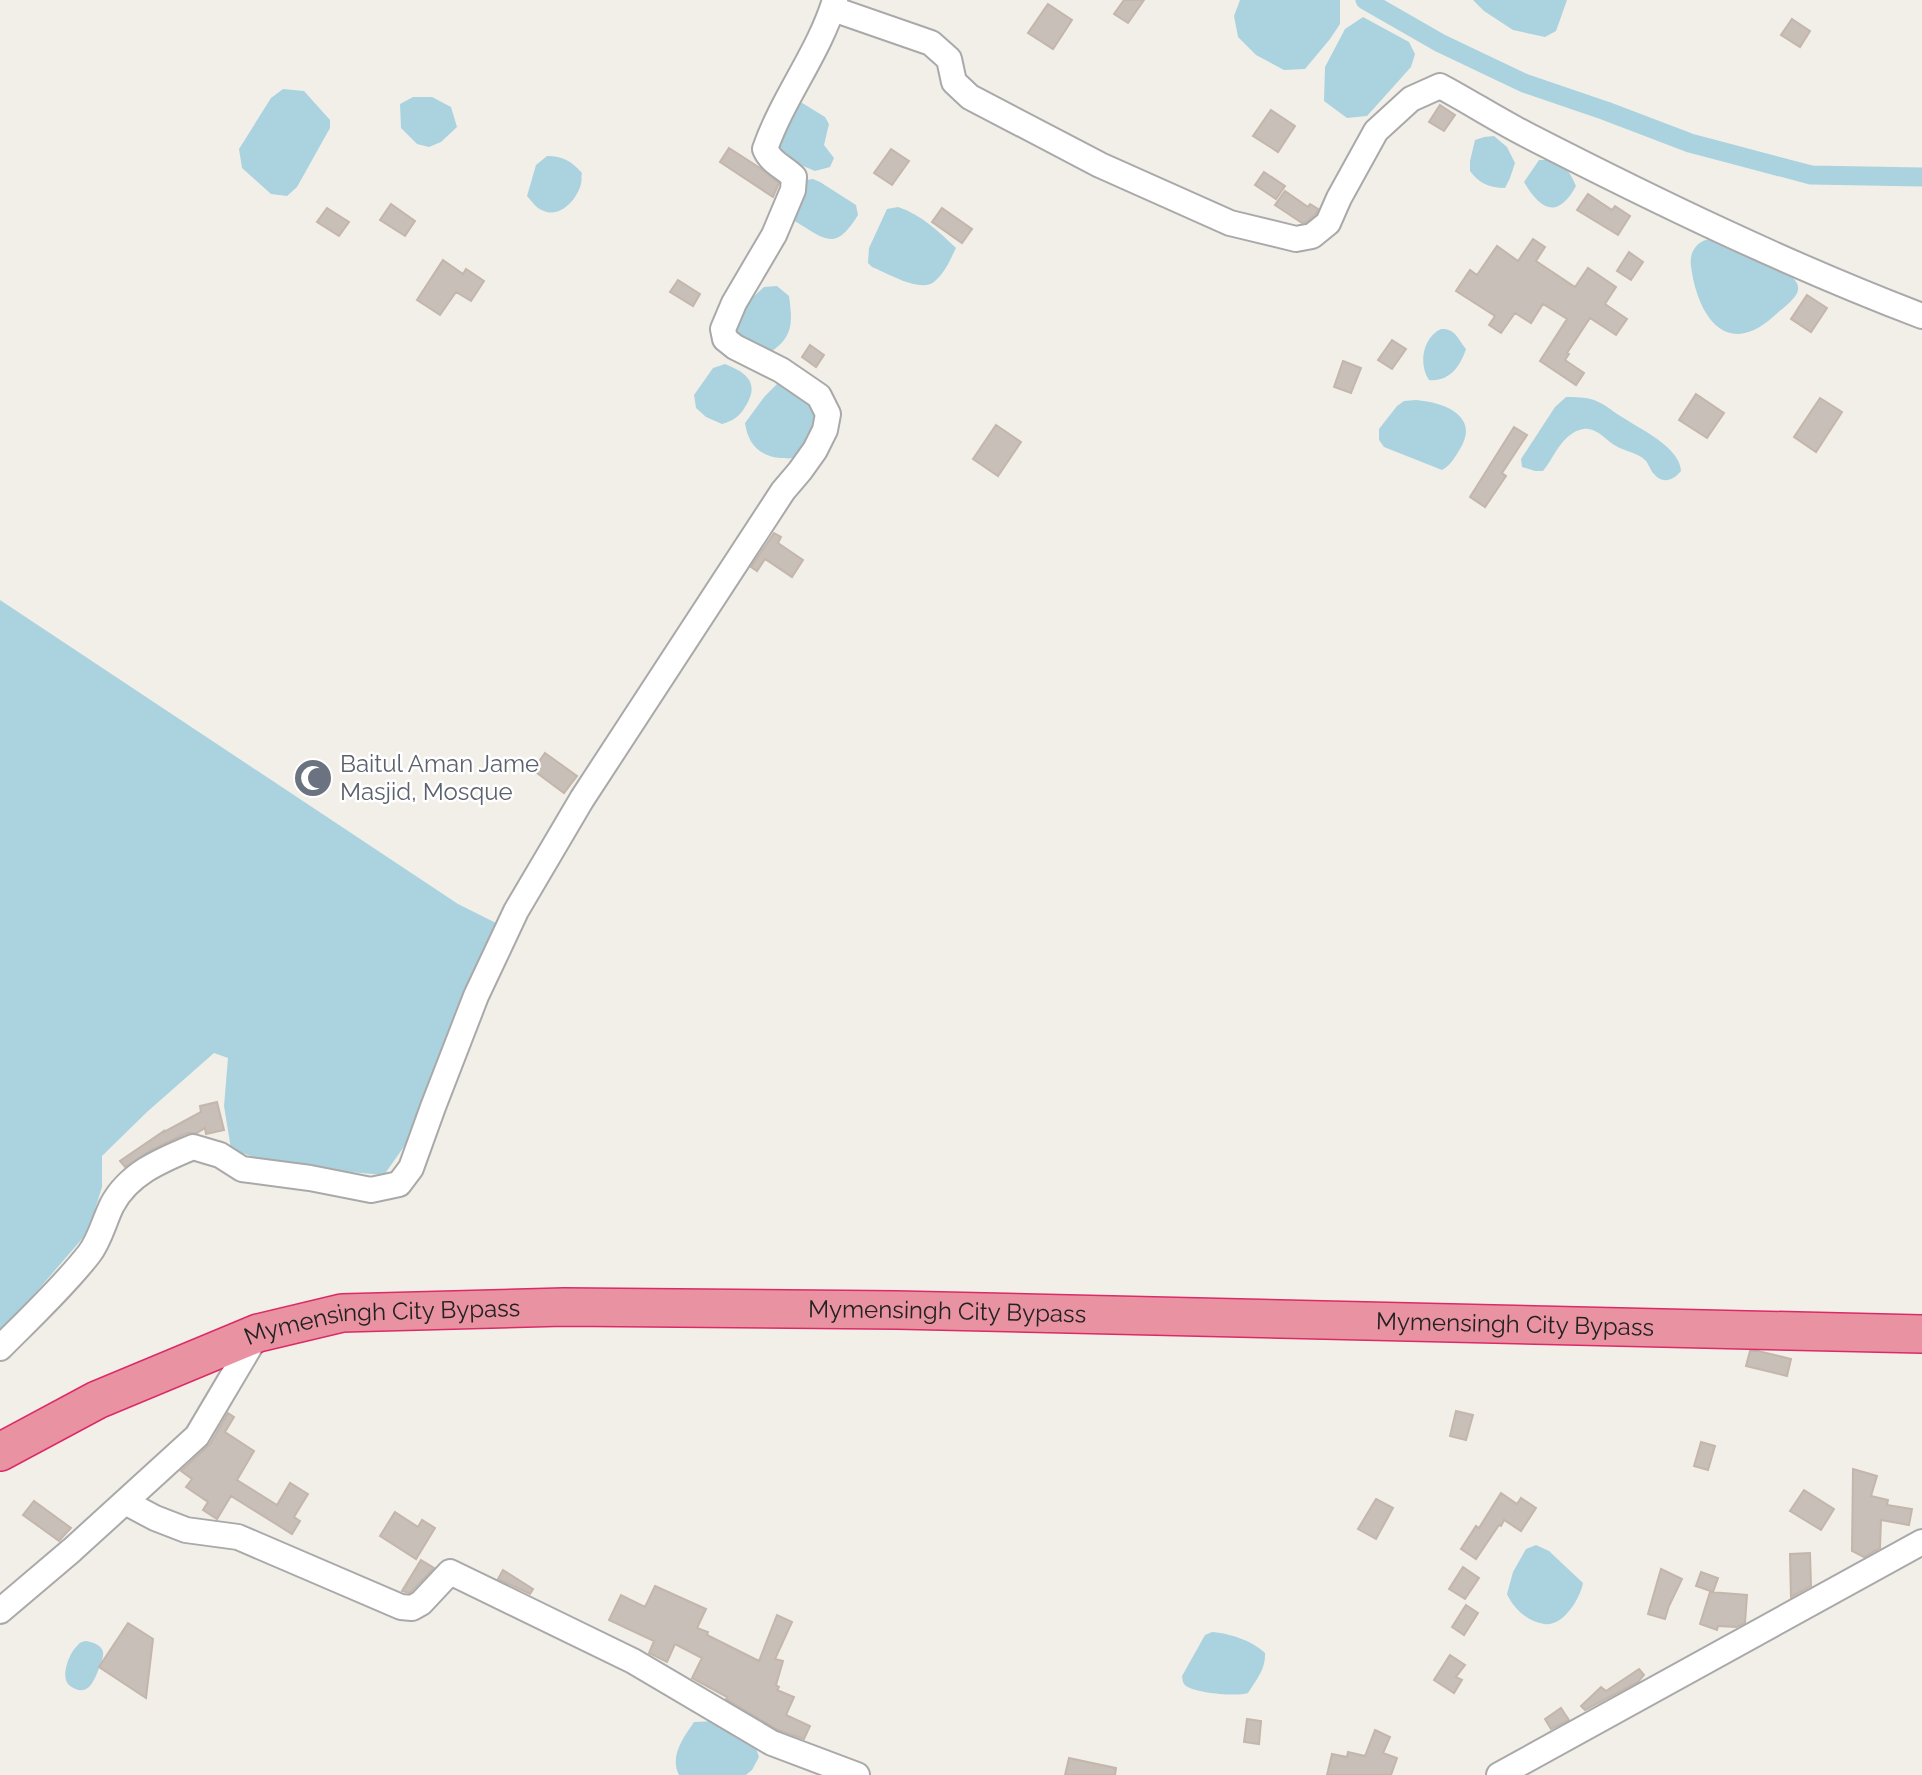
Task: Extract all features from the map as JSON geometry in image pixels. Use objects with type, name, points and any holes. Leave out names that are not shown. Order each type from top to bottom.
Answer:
[{"type":"highway","name":"Mymensingh City Bypass","points":[[0,1452],[97,1400],[258,1333],[342,1313],[564,1307],[911,1311],[1922,1334]]},
{"type":"street","points":[[0,1348],[91,1252],[113,1203],[126,1185],[151,1165],[193,1147],[220,1155],[242,1169],[310,1178],[371,1191],[399,1184],[411,1168],[476,996],[516,911],[582,799],[782,491],[815,450],[825,430],[828,414],[819,396],[781,370],[735,346],[725,339],[723,329],[734,303],[774,235],[793,190],[794,177],[769,159],[765,149],[783,106],[822,33],[834,4],[931,43],[949,59],[954,82],[970,97],[1100,165],[1230,223],[1296,239],[1312,236],[1328,223],[1376,131],[1411,99],[1440,86],[1526,135],[1674,208],[1855,291],[1922,316]]},
{"type":"street","points":[[0,1611],[72,1550],[197,1436],[258,1333]]},
{"type":"street","points":[[125,1502],[186,1530],[238,1537],[401,1607],[412,1608],[421,1603],[450,1572],[632,1661],[772,1743],[857,1775]]},
{"type":"street","points":[[1499,1775],[1922,1542]]},
{"type":"water","points":[[1240,0],[1340,0],[1340,24],[1305,69],[1284,70],[1256,55],[1238,37],[1234,16]]},
{"type":"water","points":[[1473,0],[1567,0],[1556,31],[1545,37],[1513,30],[1484,11]]},
{"type":"water","points":[[1363,17],[1409,42],[1415,54],[1411,67],[1367,116],[1347,118],[1324,101],[1325,67],[1345,29]]},
{"type":"water","points":[[283,89],[304,91],[330,120],[330,128],[297,187],[287,196],[271,194],[242,168],[239,149],[271,98]]},
{"type":"water","points":[[413,97],[432,97],[451,107],[457,127],[441,142],[429,147],[417,144],[401,128],[400,104]]},
{"type":"water","points":[[799,101],[825,117],[829,124],[824,145],[834,158],[830,167],[815,171],[774,154]]},
{"type":"water","points":[[1494,136],[1507,147],[1515,163],[1505,188],[1485,184],[1470,171],[1475,140]]},
{"type":"water","points":[[547,156],[566,160],[582,173],[576,196],[567,206],[556,212],[541,210],[527,196],[536,165]]},
{"type":"water","points":[[1539,160],[1553,161],[1563,166],[1576,186],[1563,203],[1556,207],[1543,205],[1524,182]]},
{"type":"water","points":[[813,179],[856,205],[858,215],[842,235],[828,239],[791,219],[806,180]]},
{"type":"water","points":[[898,207],[922,219],[956,248],[942,274],[929,284],[904,281],[868,263],[869,248],[887,209]]},
{"type":"water","points":[[1710,239],[1793,278],[1798,287],[1795,296],[1774,316],[1757,328],[1742,334],[1728,332],[1717,326],[1700,301],[1691,266],[1694,248]]},
{"type":"water","points":[[777,286],[789,296],[791,323],[782,343],[766,355],[737,338],[734,322],[764,287]]},
{"type":"water","points":[[1441,329],[1453,332],[1466,349],[1453,372],[1442,379],[1429,380],[1424,366],[1424,352],[1430,338]]},
{"type":"water","points":[[725,364],[745,375],[749,380],[751,392],[741,413],[722,424],[706,417],[696,408],[694,395],[713,368]]},
{"type":"water","points":[[779,382],[818,407],[812,437],[799,454],[791,458],[773,457],[761,452],[752,443],[745,423]]},
{"type":"water","points":[[1566,397],[1598,402],[1648,433],[1674,454],[1681,471],[1671,479],[1660,479],[1642,458],[1616,446],[1596,431],[1586,429],[1568,436],[1543,471],[1522,467],[1521,459],[1555,407]]},
{"type":"water","points":[[1416,400],[1447,407],[1456,412],[1466,427],[1460,449],[1442,470],[1384,447],[1379,440],[1379,429],[1397,406],[1404,401]]},
{"type":"water","points":[[0,600],[458,904],[498,924],[426,1089],[408,1141],[384,1175],[280,1166],[231,1149],[224,1106],[228,1058],[214,1053],[102,1156],[102,1187],[88,1232],[0,1334]]},
{"type":"water","points":[[1536,1545],[1549,1551],[1583,1583],[1570,1611],[1551,1624],[1538,1623],[1527,1617],[1517,1609],[1507,1594],[1513,1572],[1526,1549]]},
{"type":"water","points":[[1212,1632],[1240,1638],[1265,1653],[1262,1669],[1248,1693],[1235,1695],[1207,1692],[1191,1688],[1184,1683],[1182,1676],[1205,1635]]},
{"type":"water","points":[[86,1641],[99,1646],[103,1656],[92,1683],[81,1690],[69,1685],[65,1671],[74,1649]]},
{"type":"water","points":[[716,1721],[755,1745],[759,1757],[752,1770],[746,1775],[679,1775],[676,1768],[677,1754],[682,1740],[694,1722]]},
{"type":"building","points":[[1124,0],[1144,0],[1128,23],[1114,14]]},
{"type":"building","points":[[1048,4],[1072,20],[1053,49],[1028,33]]},
{"type":"building","points":[[1792,19],[1810,31],[1800,47],[1781,35]]},
{"type":"building","points":[[1440,105],[1455,115],[1444,131],[1429,122]]},
{"type":"building","points":[[1271,110],[1295,126],[1278,152],[1253,136]]},
{"type":"building","points":[[729,148],[779,183],[773,197],[720,162]]},
{"type":"building","points":[[891,149],[909,161],[892,185],[874,173]]},
{"type":"building","points":[[1264,172],[1285,186],[1276,199],[1255,185]]},
{"type":"building","points":[[1285,191],[1308,207],[1310,204],[1318,209],[1316,214],[1302,223],[1275,205]]},
{"type":"building","points":[[1588,194],[1612,210],[1615,206],[1630,216],[1618,235],[1577,210]]},
{"type":"building","points":[[391,204],[415,221],[405,236],[380,220]]},
{"type":"building","points":[[327,208],[349,222],[339,236],[317,222]]},
{"type":"building","points":[[942,208],[972,229],[962,243],[932,222]]},
{"type":"building","points":[[1533,239],[1545,247],[1536,261],[1575,287],[1588,268],[1616,287],[1605,304],[1627,319],[1616,335],[1590,318],[1565,360],[1584,373],[1576,385],[1540,361],[1567,319],[1543,304],[1531,323],[1515,313],[1501,333],[1489,325],[1495,316],[1456,291],[1470,270],[1477,275],[1497,246],[1518,261]]},
{"type":"building","points":[[1629,252],[1643,262],[1631,280],[1617,271]]},
{"type":"building","points":[[443,260],[463,274],[466,269],[484,281],[471,301],[456,292],[440,315],[417,300]]},
{"type":"building","points":[[678,280],[700,294],[693,306],[670,292]]},
{"type":"building","points":[[1807,295],[1827,308],[1811,332],[1791,319]]},
{"type":"building","points":[[1392,340],[1406,349],[1392,369],[1378,360]]},
{"type":"building","points":[[810,345],[824,355],[816,367],[802,357]]},
{"type":"building","points":[[1343,361],[1361,368],[1351,393],[1334,387]]},
{"type":"building","points":[[1696,394],[1724,413],[1707,438],[1679,420]]},
{"type":"building","points":[[1820,398],[1842,412],[1816,452],[1794,437]]},
{"type":"building","points":[[996,425],[1021,442],[998,476],[973,459]]},
{"type":"building","points":[[1514,427],[1527,435],[1502,473],[1506,476],[1485,507],[1470,497]]},
{"type":"building","points":[[774,533],[781,537],[778,543],[803,560],[792,577],[765,559],[757,571],[751,567]]},
{"type":"building","points":[[545,753],[577,776],[564,793],[533,770]]},
{"type":"building","points":[[217,1102],[224,1130],[206,1134],[205,1128],[197,1133],[187,1133],[151,1150],[125,1167],[120,1161],[164,1131],[201,1112],[200,1106]]},
{"type":"building","points":[[1750,1351],[1791,1359],[1787,1376],[1746,1366]]},
{"type":"building","points":[[1456,1411],[1473,1415],[1466,1440],[1450,1436]]},
{"type":"building","points":[[228,1413],[234,1417],[225,1432],[254,1451],[237,1480],[277,1505],[290,1483],[308,1494],[294,1517],[300,1521],[292,1534],[231,1496],[217,1519],[203,1510],[208,1502],[186,1487],[192,1479],[181,1471],[210,1444]]},
{"type":"building","points":[[1701,1442],[1715,1446],[1708,1470],[1694,1466]]},
{"type":"building","points":[[1853,1469],[1877,1476],[1871,1496],[1888,1500],[1887,1505],[1912,1509],[1909,1525],[1881,1520],[1880,1548],[1864,1557],[1852,1551]]},
{"type":"building","points":[[1804,1490],[1834,1509],[1821,1530],[1790,1511]]},
{"type":"building","points":[[1501,1493],[1517,1504],[1521,1498],[1536,1508],[1521,1531],[1504,1520],[1476,1559],[1461,1549],[1476,1526],[1479,1528]]},
{"type":"building","points":[[1376,1499],[1393,1508],[1376,1539],[1358,1529]]},
{"type":"building","points":[[34,1501],[71,1528],[59,1541],[23,1515]]},
{"type":"building","points":[[395,1512],[418,1527],[422,1520],[435,1528],[416,1559],[380,1536]]},
{"type":"building","points":[[1810,1553],[1811,1586],[1791,1597],[1790,1554]]},
{"type":"building","points":[[421,1560],[434,1568],[412,1591],[402,1591]]},
{"type":"building","points":[[1463,1567],[1479,1578],[1465,1599],[1449,1589]]},
{"type":"building","points":[[1661,1569],[1682,1579],[1665,1619],[1648,1614]]},
{"type":"building","points":[[503,1570],[533,1589],[530,1594],[498,1579]]},
{"type":"building","points":[[1701,1572],[1718,1578],[1713,1592],[1696,1586]]},
{"type":"building","points":[[655,1586],[706,1609],[697,1628],[759,1661],[777,1615],[792,1622],[775,1659],[783,1661],[776,1685],[779,1687],[777,1690],[794,1697],[786,1715],[810,1726],[804,1739],[778,1730],[692,1678],[702,1658],[675,1644],[667,1662],[649,1653],[654,1641],[609,1620],[621,1595],[645,1607]]},
{"type":"building","points":[[1710,1592],[1747,1595],[1745,1623],[1736,1627],[1718,1626],[1717,1630],[1700,1624]]},
{"type":"building","points":[[1466,1605],[1478,1613],[1464,1635],[1452,1627]]},
{"type":"building","points":[[128,1623],[153,1639],[146,1698],[99,1667]]},
{"type":"building","points":[[1450,1655],[1465,1665],[1456,1677],[1462,1680],[1454,1693],[1434,1680]]},
{"type":"building","points":[[1639,1669],[1644,1675],[1638,1682],[1585,1710],[1581,1706],[1601,1687],[1606,1691]]},
{"type":"building","points":[[1561,1708],[1569,1720],[1551,1729],[1545,1719]]},
{"type":"building","points":[[1247,1719],[1261,1721],[1259,1744],[1244,1742]]},
{"type":"building","points":[[1375,1730],[1390,1737],[1383,1753],[1397,1758],[1391,1775],[1327,1775],[1332,1754],[1347,1757],[1348,1752],[1365,1756]]},
{"type":"building","points":[[1069,1758],[1116,1768],[1115,1775],[1065,1775]]},
{"type":"waterway","points":[[1365,0],[1440,43],[1524,83],[1690,143],[1811,175],[1922,177]]},
{"type":"place","name":"Baitul Aman Jame Masjid, Mosque","points":[[313,778]]}]
